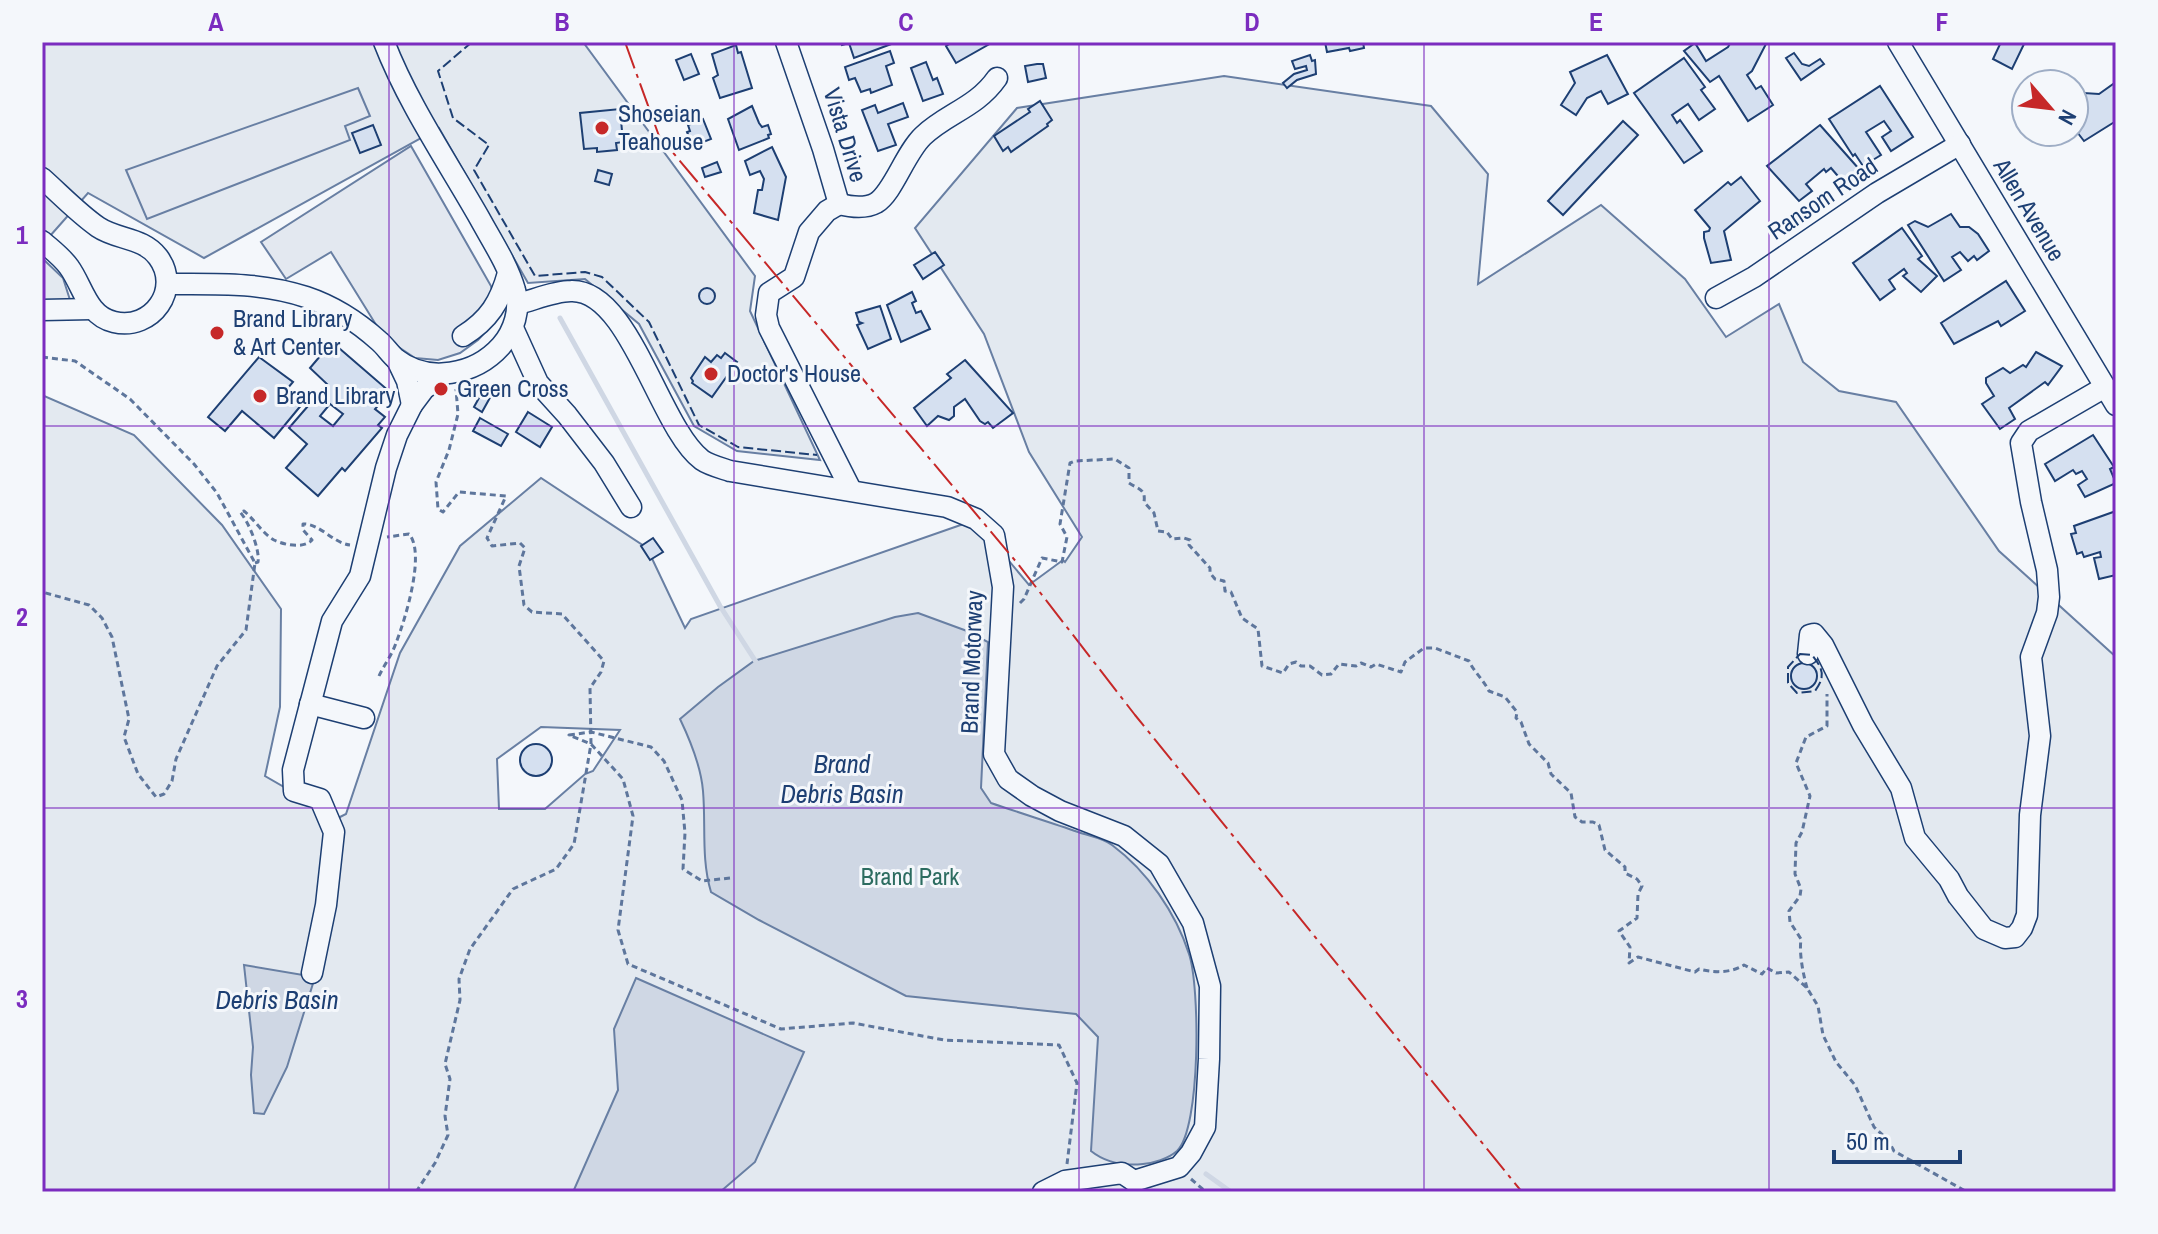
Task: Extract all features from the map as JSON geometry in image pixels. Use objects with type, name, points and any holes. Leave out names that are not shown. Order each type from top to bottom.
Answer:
[{"type":"street","points":[[312,973],[326,905],[334,832],[320,799],[294,791],[293,770],[332,621],[360,576],[386,468],[397,435],[412,405],[424,389],[449,374],[472,368],[500,348],[513,328],[518,304],[516,291],[492,240],[408,94],[384,42]]},
{"type":"street","name":"Vista Drive","points":[[786,42],[839,204],[827,211],[809,232],[794,277],[769,293],[766,315],[769,328],[851,490]]},
{"type":"street","name":"Allen Avenue","points":[[1898,42],[2116,405]]},
{"type":"street","points":[[839,204],[861,207],[873,205],[883,198],[922,137],[974,103],[997,78]]},
{"type":"street","name":"Ransom Road","points":[[1716,298],[1754,277],[1877,193],[1960,144]]},
{"type":"street","points":[[42,178],[99,227],[143,244],[156,254],[165,267],[168,284],[164,300],[154,313],[135,323],[103,319],[92,309],[66,262],[42,241]]},
{"type":"street","points":[[463,336],[481,325],[491,313],[503,293],[508,273]]},
{"type":"street","points":[[168,284],[243,284],[307,298],[333,309],[363,328],[397,360],[418,370],[449,374]]},
{"type":"street","name":"Brand Motorway","points":[[518,304],[572,291],[594,297],[620,323],[683,440],[703,460],[730,471],[947,507],[976,519],[994,535],[1003,587],[994,754],[1008,779],[1032,796],[1060,811],[1124,836],[1159,864],[1193,923],[1210,986],[1205,1127],[1191,1153],[1179,1167],[1134,1187],[1122,1173],[1065,1181],[1043,1192]]},
{"type":"street","points":[[42,310],[92,309]]},
{"type":"street","points":[[513,328],[538,383],[604,463],[631,507]]},
{"type":"street","points":[[397,360],[407,381],[412,405]]},
{"type":"street","points":[[1808,654],[1808,639],[1814,634],[1823,645],[1863,725],[1901,788],[1915,838],[1984,929],[2005,938],[2015,937],[2027,915],[2030,815],[2040,736],[2031,657],[2047,613],[2049,597],[2047,570],[2021,443],[2029,431],[2105,387]]},
{"type":"street","points":[[310,704],[364,718]]},
{"type":"path","points":[[42,357],[75,361],[130,399],[194,464],[217,493],[255,563]]},
{"type":"path","points":[[416,1192],[448,1135],[445,1116],[450,1079],[445,1064],[460,1000],[459,979],[470,949],[513,889],[556,869],[574,844],[591,744],[590,688],[601,672],[604,661],[562,614],[532,612],[524,605],[519,566],[525,548],[520,543],[492,546],[487,538],[506,496],[459,492],[443,512],[438,509],[436,482],[449,450],[458,414],[449,374]]},
{"type":"path","points":[[1001,607],[1014,608],[1024,599],[1042,558],[1062,562],[1067,537],[1060,524],[1070,463],[1115,459],[1129,468],[1129,483],[1142,489],[1144,502],[1154,513],[1158,531],[1167,532],[1172,539],[1190,540],[1189,545],[1210,568],[1210,573],[1215,579],[1224,581],[1225,591],[1235,597],[1242,618],[1258,629],[1262,666],[1265,669],[1283,673],[1289,664],[1296,662],[1301,666],[1310,666],[1322,675],[1331,674],[1339,664],[1356,666],[1361,663],[1401,672],[1412,654],[1424,648],[1435,648],[1469,661],[1489,691],[1505,697],[1517,712],[1516,718],[1521,722],[1529,744],[1548,763],[1551,774],[1571,793],[1575,817],[1582,822],[1599,825],[1605,850],[1625,867],[1625,873],[1637,879],[1642,886],[1638,894],[1637,918],[1619,931],[1630,947],[1629,963],[1638,957],[1695,972],[1699,969],[1709,972],[1737,970],[1744,965],[1762,974],[1763,969],[1767,968],[1776,973],[1789,972],[1807,988],[1818,1006],[1823,1035],[1836,1062],[1855,1085],[1874,1127],[1888,1140],[1894,1151],[1967,1192]]},
{"type":"path","points":[[42,592],[89,605],[102,618],[112,637],[129,719],[124,737],[138,774],[156,797],[164,794],[172,781],[176,759],[217,666],[246,630],[259,553],[245,517],[240,512],[244,511],[276,541],[303,547],[312,540],[303,530],[303,524],[309,524],[334,541],[348,546],[370,535],[383,538],[406,534],[415,543],[409,601],[396,645],[379,676]]},
{"type":"path","points":[[1807,988],[1806,970],[1798,955],[1801,939],[1790,922],[1789,911],[1800,896],[1801,889],[1795,874],[1796,843],[1802,832],[1810,796],[1796,763],[1806,737],[1827,726],[1826,691]]},
{"type":"path","points":[[730,878],[702,881],[683,869],[685,833],[682,800],[664,761],[651,747],[591,732],[569,735],[591,744],[623,779],[633,816],[618,930],[628,964],[781,1029],[853,1023],[944,1040],[1059,1045],[1077,1083],[1065,1181]]},
{"type":"green space","points":[[42,42],[583,42],[755,276],[750,311],[820,460],[737,451],[694,426],[639,324],[585,279],[528,283],[439,128],[204,258],[88,193],[42,245]]},
{"type":"green space","name":"Brand Park","points":[[1224,76],[1431,106],[1488,174],[1478,284],[1601,205],[1685,279],[1726,337],[1779,304],[1803,362],[1839,391],[1896,402],[1999,551],[2116,657],[2116,1192],[42,1192],[42,395],[134,435],[222,525],[281,609],[280,707],[265,776],[338,818],[346,814],[400,653],[460,546],[541,478],[647,548],[685,628],[691,619],[975,520],[1029,585],[1063,560],[1065,562],[1082,537],[1029,452],[984,334],[915,228],[1017,108]],"holes":[[[541,727],[620,730],[593,771],[585,774],[545,809],[499,809],[497,759]]]},
{"type":"green space","points":[[42,258],[63,278],[70,300],[42,301]]},
{"type":"shaded area","points":[[358,88],[370,116],[345,126],[350,140],[147,219],[126,170]]},
{"type":"shaded area","points":[[411,146],[491,286],[494,301],[489,328],[478,340],[460,353],[438,360],[415,358],[378,328],[331,252],[286,279],[261,242]]},
{"type":"water","name":"Brand Debris Basin","points":[[918,613],[988,642],[981,788],[991,803],[1112,845],[1137,867],[1159,894],[1183,939],[1193,971],[1195,995],[1196,1056],[1191,1115],[1177,1151],[1156,1162],[1122,1164],[1091,1151],[1098,1037],[1076,1014],[906,996],[711,892],[705,855],[702,782],[695,754],[680,719],[754,661],[895,617]]},
{"type":"water","name":"Debris Basin","points":[[244,965],[315,977],[287,1067],[264,1114],[254,1113],[251,1075],[253,1047]]},
{"type":"water","points":[[636,978],[804,1052],[755,1162],[720,1192],[573,1192],[618,1090],[614,1029]]},
{"type":"building","points":[[841,42],[894,43],[854,58],[849,43],[842,45]]},
{"type":"building","points":[[953,42],[993,42],[956,63],[946,46]]},
{"type":"building","points":[[1325,42],[1363,42],[1364,48],[1327,52]]},
{"type":"building","points":[[1731,42],[1767,42],[1747,75],[1756,89],[1761,86],[1773,105],[1748,121],[1719,76],[1710,82],[1684,51],[1695,43],[1706,61]]},
{"type":"building","points":[[2001,42],[2025,42],[2012,68],[1993,59]]},
{"type":"building","points":[[736,45],[752,88],[720,98],[713,78],[718,75],[712,54]]},
{"type":"building","points":[[890,51],[894,63],[886,66],[892,85],[871,93],[870,89],[861,92],[855,78],[849,80],[845,67]]},
{"type":"building","points":[[1794,53],[1802,64],[1809,66],[1820,59],[1824,64],[1801,80],[1786,58]]},
{"type":"building","points":[[691,54],[699,74],[684,80],[676,60]]},
{"type":"building","points":[[1310,55],[1312,61],[1315,60],[1316,74],[1297,80],[1287,88],[1283,83],[1294,74],[1307,70],[1306,66],[1295,69],[1292,61]]},
{"type":"building","points":[[1607,55],[1628,94],[1608,104],[1601,91],[1587,98],[1576,115],[1561,105],[1575,83],[1570,72]]},
{"type":"building","points":[[1684,58],[1705,87],[1701,90],[1715,109],[1699,120],[1688,104],[1672,115],[1677,123],[1680,120],[1702,151],[1684,163],[1634,93]]},
{"type":"building","points":[[926,62],[943,94],[923,101],[911,68]]},
{"type":"building","points":[[1043,64],[1046,78],[1028,82],[1025,66]]},
{"type":"building","points":[[2116,82],[2116,121],[2090,137],[2090,93],[2099,94]]},
{"type":"building","points":[[1880,86],[1913,137],[1891,151],[1882,137],[1891,131],[1884,121],[1866,132],[1881,155],[1863,166],[1829,119]]},
{"type":"building","points":[[1040,101],[1052,120],[1048,126],[1011,152],[1008,147],[1003,151],[994,136],[1030,112],[1028,109]]},
{"type":"building","points":[[903,103],[908,117],[888,124],[896,145],[878,151],[862,110],[875,105],[878,113]]},
{"type":"building","points":[[752,106],[759,123],[762,127],[768,125],[771,134],[769,138],[739,150],[728,119]]},
{"type":"building","name":"Shoseian Teahouse","points":[[620,109],[623,142],[616,143],[617,150],[597,152],[597,148],[584,149],[580,113]]},
{"type":"building","points":[[703,119],[711,139],[693,146],[687,132],[690,131],[688,125]]},
{"type":"building","points":[[1623,121],[1638,135],[1563,215],[1548,201]]},
{"type":"building","points":[[373,125],[381,145],[360,153],[352,133]]},
{"type":"building","points":[[1820,125],[1859,169],[1843,182],[1831,168],[1826,172],[1824,169],[1806,184],[1812,191],[1799,201],[1767,166]]},
{"type":"building","points":[[772,147],[786,177],[778,220],[754,213],[758,190],[762,190],[764,179],[760,171],[750,175],[745,161]]},
{"type":"building","points":[[717,162],[721,172],[705,177],[702,168]]},
{"type":"building","points":[[598,170],[612,174],[609,185],[595,181]]},
{"type":"building","points":[[1741,177],[1760,201],[1724,231],[1731,260],[1711,263],[1704,238],[1704,232],[1710,228],[1695,210],[1728,182],[1731,185]]},
{"type":"building","points":[[1951,214],[1960,227],[1969,227],[1978,234],[1989,251],[1977,260],[1974,256],[1968,261],[1960,252],[1952,257],[1961,270],[1944,281],[1908,225],[1915,221],[1928,227]]},
{"type":"building","points":[[1902,228],[1922,256],[1918,259],[1937,276],[1921,292],[1903,276],[1907,273],[1904,269],[1889,280],[1895,289],[1880,300],[1853,263]]},
{"type":"building","points":[[935,252],[944,265],[923,279],[914,265]]},
{"type":"building","points":[[2006,281],[2025,311],[2001,326],[1998,321],[1954,344],[1941,323]]},
{"type":"building","points":[[707,288],[715,296],[707,304],[699,296]]},
{"type":"building","points":[[912,292],[916,313],[921,311],[930,329],[901,342],[887,305]]},
{"type":"building","points":[[880,306],[891,339],[868,349],[857,325],[862,323],[856,313]]},
{"type":"building","points":[[332,342],[390,392],[375,409],[385,417],[378,425],[382,428],[345,471],[342,468],[318,496],[286,468],[307,444],[289,428],[327,384],[310,368]],"holes":[[[330,404],[343,414],[333,426],[320,416]]]},
{"type":"building","points":[[2036,352],[2062,366],[2048,385],[2045,382],[2009,408],[2015,419],[2000,429],[1982,404],[1994,396],[1986,378],[2003,368],[2010,373],[2023,365],[2026,367]]},
{"type":"building","name":"Doctor's House","points":[[725,353],[737,362],[712,397],[692,383],[691,378],[705,357],[711,362],[717,355],[721,358]]},
{"type":"building","name":"Brand Library","points":[[259,357],[293,382],[287,389],[303,403],[274,438],[242,411],[225,431],[208,417]]},
{"type":"building","points":[[965,360],[1013,413],[993,428],[988,422],[980,421],[965,399],[954,407],[954,416],[949,420],[938,416],[927,426],[914,408],[951,378],[947,374]]},
{"type":"building","points":[[484,389],[492,394],[482,412],[474,407]]},
{"type":"building","points":[[528,412],[552,427],[540,447],[516,432]]},
{"type":"building","points":[[480,418],[508,434],[501,446],[473,431]]},
{"type":"building","points":[[2093,435],[2114,467],[2110,469],[2116,483],[2085,497],[2078,485],[2087,479],[2082,471],[2076,474],[2073,470],[2055,481],[2045,464]]},
{"type":"building","points":[[2116,511],[2116,575],[2099,579],[2094,558],[2101,557],[2100,552],[2084,557],[2082,552],[2077,554],[2071,534],[2076,533],[2074,526]]},
{"type":"building","points":[[653,538],[663,552],[650,560],[641,546]]},
{"type":"building","points":[[1804,663],[1814,666],[1817,676],[1814,686],[1804,689],[1794,686],[1791,676],[1794,666]]},
{"type":"building","points":[[536,744],[547,749],[552,760],[547,771],[536,776],[525,771],[520,760],[525,749]]},
{"type":"waterway","points":[[560,318],[720,606],[758,665]]},
{"type":"waterway","points":[[1206,1174],[1231,1192]]},
{"type":"fence","points":[[472,42],[438,71],[453,118],[489,145],[474,170],[535,276],[585,272],[602,277],[649,322],[699,425],[738,447],[817,455]]},
{"type":"fence","points":[[1800,654],[1812,655],[1821,669],[1821,681],[1815,691],[1797,693],[1788,683],[1788,667],[1800,654]]},
{"type":"power","points":[[625,42],[659,136],[1018,564],[1135,715],[1522,1192]]},
{"type":"place","name":"Shoseian Teahouse","points":[[602,128]]},
{"type":"place","name":"Brand Library & Art Center","points":[[217,333]]},
{"type":"place","name":"Doctor's House","points":[[711,374]]},
{"type":"place","name":"Green Cross","points":[[441,389]]},
{"type":"place","name":"Brand Library","points":[[260,396]]}]
